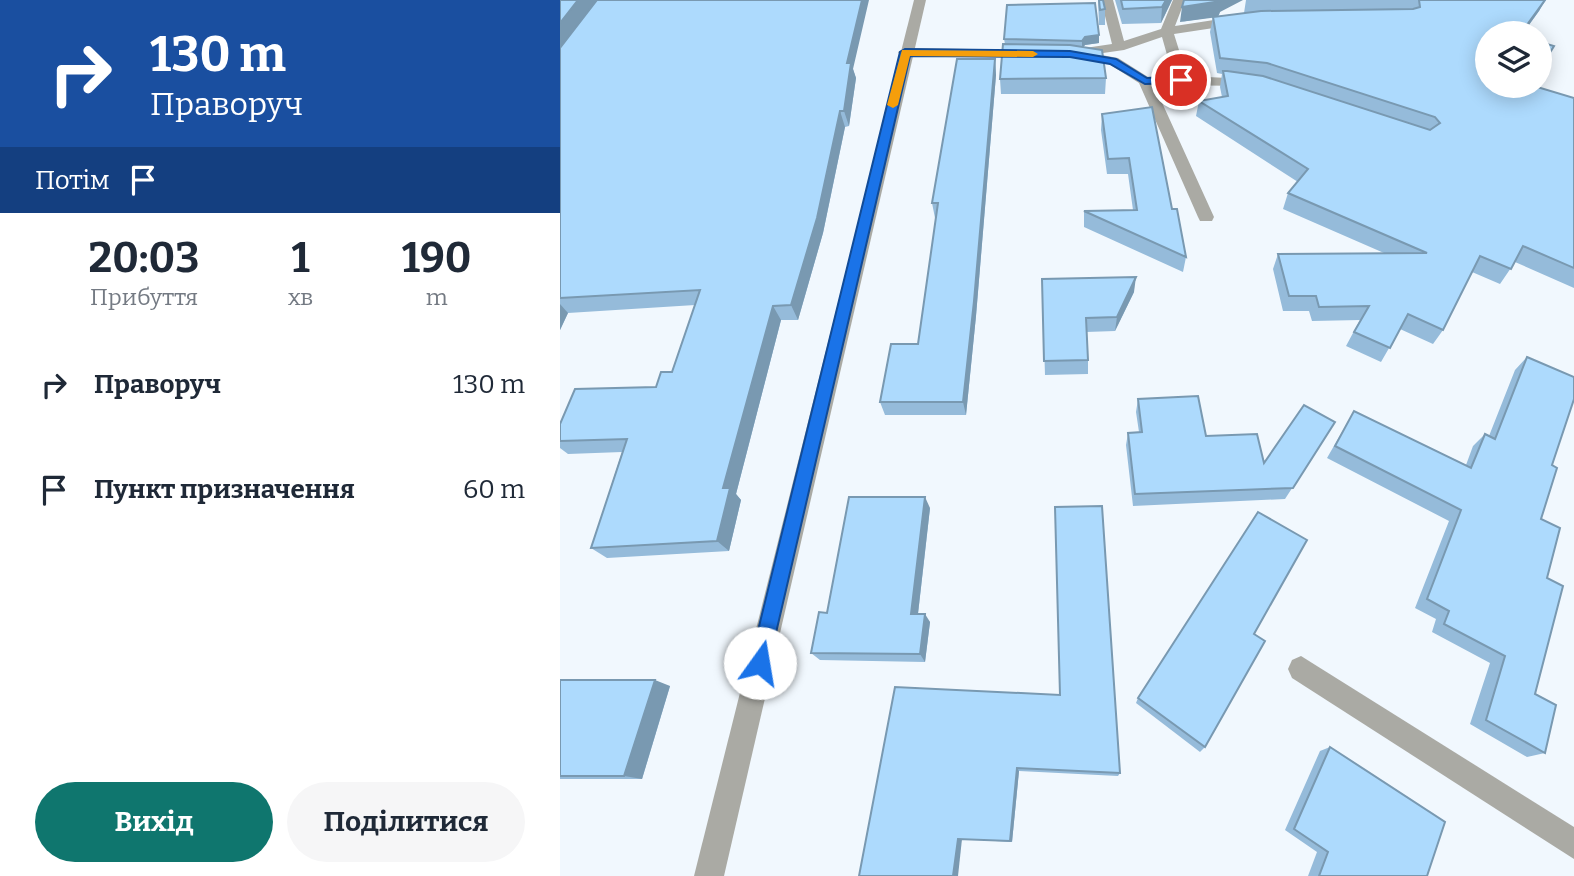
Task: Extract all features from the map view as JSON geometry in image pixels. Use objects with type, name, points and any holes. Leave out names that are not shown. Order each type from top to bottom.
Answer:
[{"type":"street","points":[[709,876],[905,52],[920,0]]},
{"type":"street","points":[[1107,0],[1119,47]]},
{"type":"street","points":[[1179,0],[1167,31],[1181,80]]},
{"type":"street","points":[[1056,54],[1119,47],[1167,31],[1249,12]]},
{"type":"street","points":[[905,52],[1056,54],[1113,61],[1145,81],[1224,80],[1262,85]]},
{"type":"street","points":[[1145,81],[1206,217]]},
{"type":"street","points":[[1301,669],[1574,844]]},
{"type":"building","points":[[560,0],[578,0],[560,23]]},
{"type":"building","points":[[597,0],[862,0],[847,63],[851,63],[844,111],[840,111],[817,218],[791,305],[773,306],[723,488],[730,488],[717,541],[591,548],[627,439],[560,441],[560,424],[575,389],[656,387],[661,372],[672,372],[700,290],[560,298],[560,48]]},
{"type":"building","points":[[1099,0],[1103,0],[1105,9],[1100,10]]},
{"type":"building","points":[[1121,0],[1166,0],[1162,7],[1123,9]]},
{"type":"building","points":[[1184,0],[1221,0],[1221,1],[1182,7]]},
{"type":"building","points":[[1419,0],[1545,0],[1530,21],[1475,21],[1475,98],[1552,98],[1552,91],[1574,98],[1574,268],[1523,246],[1511,269],[1480,256],[1443,330],[1408,314],[1390,348],[1354,332],[1369,306],[1319,307],[1316,296],[1289,296],[1278,254],[1427,253],[1288,193],[1308,169],[1199,101],[1228,96],[1223,71],[1227,71],[1263,76],[1430,130],[1440,123],[1435,117],[1267,63],[1220,58],[1213,17],[1261,11],[1420,7]]},
{"type":"building","points":[[1095,3],[1099,35],[1085,37],[1082,41],[1004,39],[1007,5]]},
{"type":"building","points":[[1003,44],[1070,45],[1102,50],[1106,78],[1000,79]]},
{"type":"building","points":[[957,59],[995,59],[963,402],[880,402],[891,344],[918,344],[938,203],[932,203]]},
{"type":"building","points":[[1152,107],[1172,209],[1177,209],[1186,257],[1084,211],[1137,210],[1129,158],[1108,159],[1102,114]]},
{"type":"building","points":[[1136,277],[1117,317],[1086,318],[1088,360],[1044,361],[1042,279]]},
{"type":"building","points":[[1527,357],[1574,377],[1574,399],[1552,465],[1557,468],[1541,519],[1560,528],[1547,578],[1563,586],[1535,694],[1556,705],[1545,753],[1486,720],[1505,656],[1444,624],[1449,611],[1427,599],[1461,510],[1335,446],[1354,411],[1471,468],[1485,434],[1495,439]]},
{"type":"building","points":[[1198,396],[1206,436],[1257,434],[1264,463],[1304,405],[1335,422],[1293,488],[1135,494],[1128,433],[1142,432],[1138,399]]},
{"type":"building","points":[[849,497],[925,497],[911,614],[925,614],[920,654],[811,653],[819,612],[827,613]]},
{"type":"building","points":[[1102,506],[1120,773],[1017,768],[1010,841],[958,839],[953,876],[859,876],[895,687],[1060,695],[1055,507]]},
{"type":"building","points":[[1258,512],[1307,540],[1254,634],[1265,641],[1205,747],[1138,698]]},
{"type":"building","points":[[560,680],[655,680],[624,776],[560,776]]},
{"type":"building","points":[[1330,747],[1445,822],[1427,876],[1319,876],[1328,852],[1294,829]]},
{"type":"slow traffic","points":[[893,105],[905,52],[1033,54]]},
{"type":"route","points":[[760,663],[905,52],[1070,54],[1113,61],[1145,81],[1181,80]]}]
